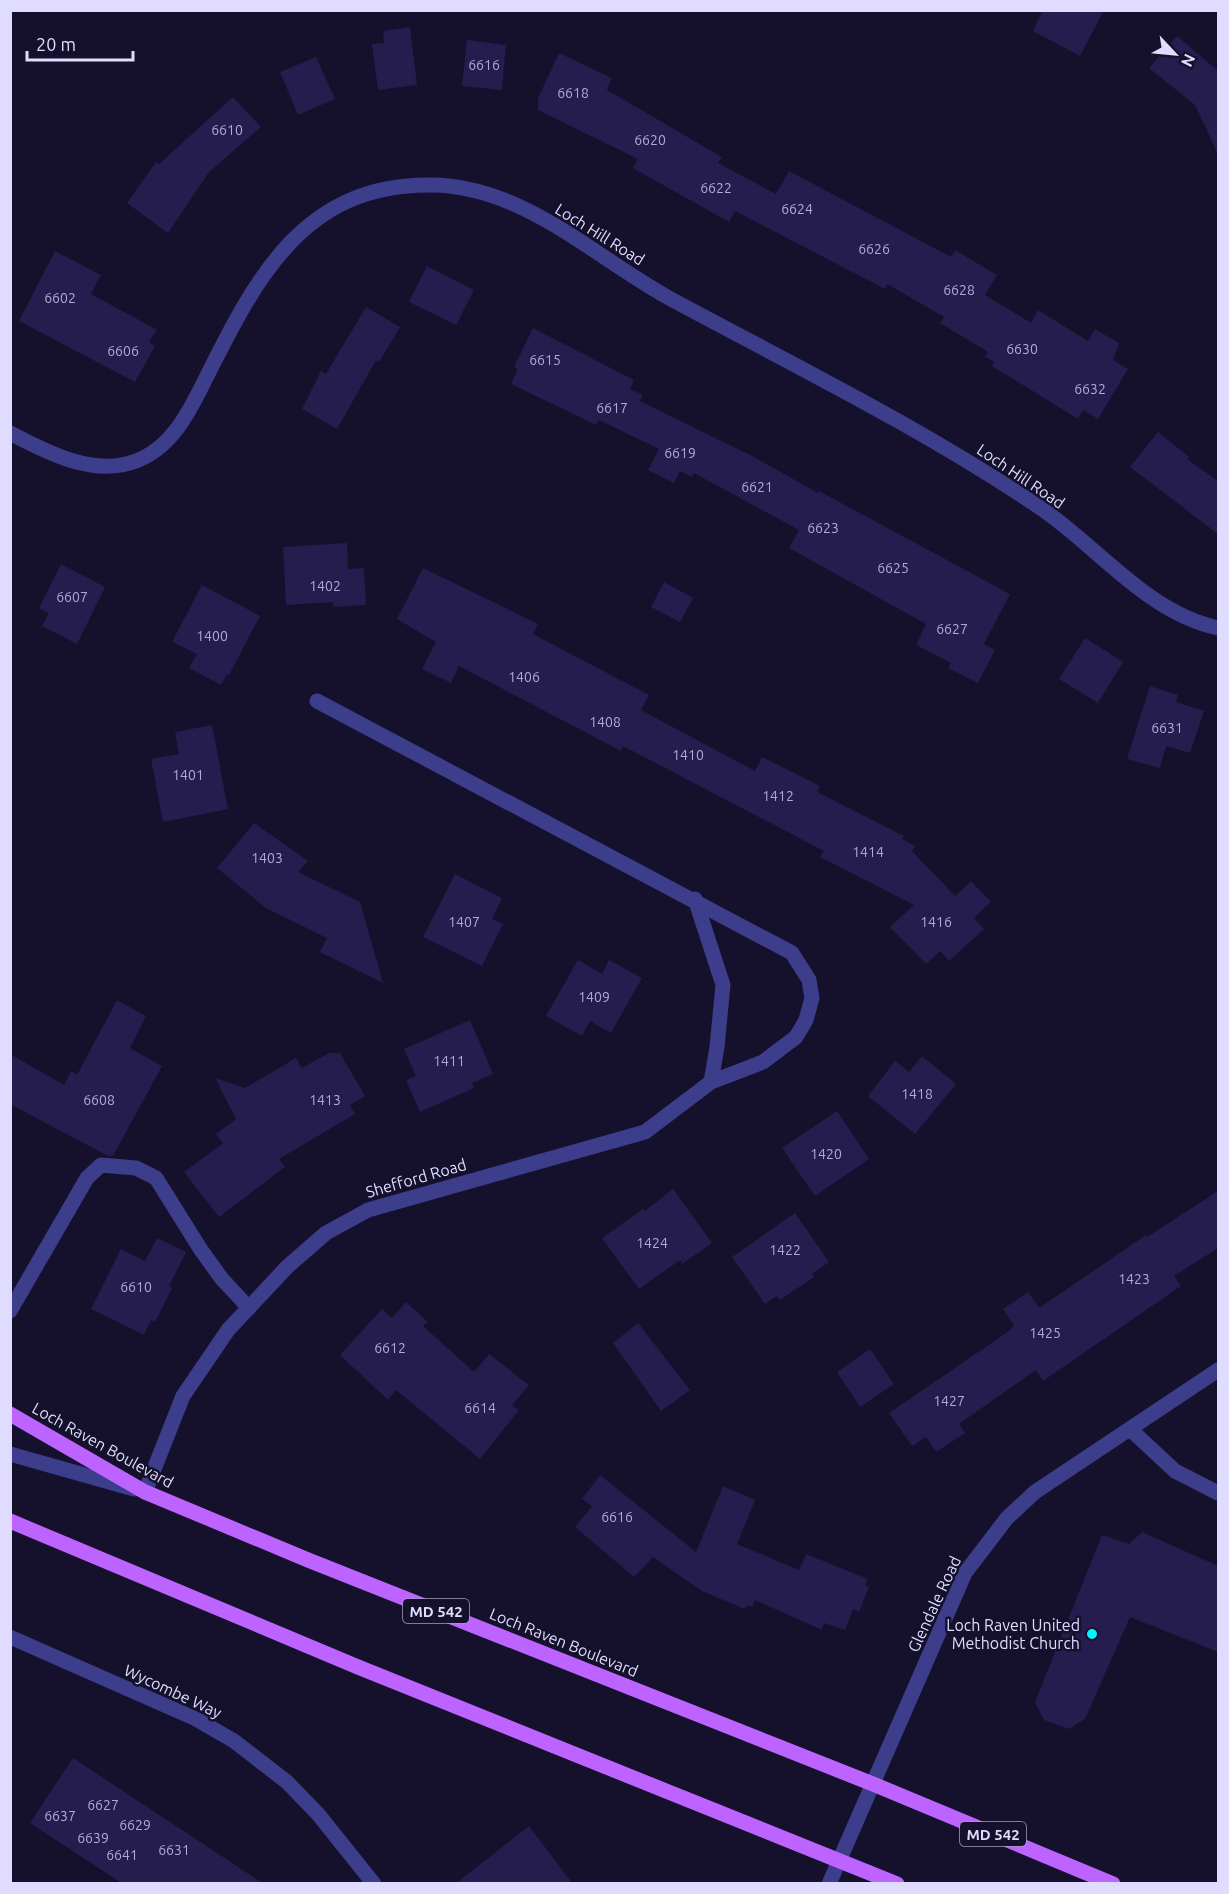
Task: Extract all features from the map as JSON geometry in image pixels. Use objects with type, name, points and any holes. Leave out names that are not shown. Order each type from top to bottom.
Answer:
[{"type":"main road","name":"Loch Raven Boulevard","points":[[10,1414],[145,1492],[308,1560],[873,1784],[1113,1884]]},
{"type":"main road","points":[[10,1521],[348,1663],[897,1884]]},
{"type":"street","name":"Loch Hill Road","points":[[10,433],[72,460],[96,467],[137,461],[169,439],[187,416],[256,283],[282,248],[324,215],[377,192],[402,186],[460,187],[492,194],[520,206],[654,290],[896,419],[1046,512],[1164,606],[1189,619],[1218,628]]},
{"type":"street","name":"Shefford Road","points":[[145,1492],[183,1396],[228,1330],[287,1267],[326,1233],[368,1210],[645,1132],[711,1082],[763,1062],[789,1043],[796,1037],[806,1020],[812,998],[809,980],[792,953],[317,701]]},
{"type":"street","points":[[695,900],[723,985],[711,1082]]},
{"type":"street","points":[[10,1311],[87,1178],[101,1165],[136,1168],[156,1178],[201,1250],[222,1279],[249,1308]]},
{"type":"street","name":"Glendale Road","points":[[829,1884],[965,1573],[984,1545],[1007,1518],[1035,1492],[1218,1370]]},
{"type":"street","points":[[1130,1429],[1175,1471],[1218,1493]]},
{"type":"street","points":[[10,1454],[145,1492]]},
{"type":"street","name":"Wycombe Way","points":[[10,1637],[196,1719],[234,1741],[287,1782],[318,1814],[374,1884]]},
{"type":"building","points":[[1043,10],[1104,10],[1080,56],[1033,31]]},
{"type":"building","points":[[410,27],[417,85],[378,90],[372,44],[384,43],[383,31]]},
{"type":"building","points":[[1177,36],[1218,71],[1218,154],[1195,105],[1149,68]]},
{"type":"building","points":[[467,40],[506,45],[502,90],[462,86]]},
{"type":"building","points":[[559,53],[612,78],[607,90],[722,157],[718,163],[776,194],[789,171],[951,257],[955,250],[997,275],[985,295],[1031,323],[1038,310],[1088,341],[1095,329],[1119,343],[1113,360],[1128,369],[1098,419],[1083,410],[1078,419],[992,366],[994,362],[985,357],[988,352],[940,323],[944,317],[887,284],[885,289],[735,211],[729,222],[633,168],[638,159],[538,110],[538,98]]},
{"type":"building","points":[[316,57],[335,99],[298,115],[280,72]]},
{"type":"building","points":[[233,97],[261,127],[209,172],[168,233],[127,203],[156,162],[159,164]]},
{"type":"building","points":[[55,251],[101,275],[91,294],[157,330],[149,342],[155,346],[135,382],[19,321]]},
{"type":"building","points":[[427,266],[474,290],[456,325],[409,302]]},
{"type":"building","points":[[366,307],[400,327],[379,362],[376,360],[337,429],[302,409],[321,371],[326,374]]},
{"type":"building","points":[[533,328],[634,380],[630,389],[643,395],[640,401],[752,456],[1010,594],[984,644],[995,650],[978,683],[948,668],[951,663],[916,645],[926,624],[789,548],[799,530],[694,473],[692,477],[680,471],[674,483],[648,470],[659,449],[599,420],[596,425],[511,384],[518,369],[514,367]]},
{"type":"building","points":[[1158,432],[1189,457],[1187,459],[1218,481],[1218,534],[1130,467]]},
{"type":"building","points":[[347,543],[348,569],[364,568],[366,605],[333,607],[333,602],[286,605],[283,547]]},
{"type":"building","points":[[61,564],[105,587],[77,644],[42,626],[49,613],[39,608]]},
{"type":"building","points":[[423,568],[538,624],[533,634],[649,695],[641,710],[755,771],[762,757],[820,786],[817,792],[904,836],[902,839],[915,846],[912,851],[955,896],[971,881],[991,902],[974,918],[984,929],[949,961],[940,951],[926,964],[890,927],[914,905],[820,857],[824,851],[623,746],[621,751],[459,666],[451,683],[422,669],[436,642],[397,619]]},
{"type":"building","points":[[664,582],[693,598],[680,622],[651,607]]},
{"type":"building","points":[[202,585],[260,616],[229,675],[227,674],[221,685],[189,668],[197,654],[172,642]]},
{"type":"building","points":[[1085,638],[1123,662],[1098,703],[1059,679]]},
{"type":"building","points":[[1150,686],[1178,695],[1176,702],[1204,711],[1190,753],[1166,746],[1160,768],[1127,759]]},
{"type":"building","points":[[212,725],[228,809],[163,822],[151,759],[179,754],[175,732]]},
{"type":"building","points":[[254,823],[308,861],[298,872],[360,902],[383,983],[320,952],[327,938],[266,908],[217,868]]},
{"type":"building","points":[[455,874],[502,898],[492,919],[503,924],[482,966],[423,937]]},
{"type":"building","points":[[578,960],[602,974],[609,960],[642,978],[611,1033],[590,1021],[582,1036],[546,1016]]},
{"type":"building","points":[[117,1000],[146,1016],[130,1048],[162,1066],[113,1156],[108,1156],[10,1104],[10,1054],[64,1085],[71,1071],[77,1075]]},
{"type":"building","points":[[470,1020],[493,1074],[472,1083],[474,1088],[420,1112],[406,1080],[416,1076],[404,1049]]},
{"type":"building","points":[[329,1053],[340,1053],[365,1096],[350,1105],[355,1114],[279,1159],[285,1167],[219,1217],[184,1172],[223,1143],[216,1134],[236,1119],[215,1078],[245,1088],[296,1058],[302,1068]]},
{"type":"building","points":[[922,1056],[956,1084],[915,1134],[868,1096],[895,1061],[909,1072]]},
{"type":"building","points":[[837,1111],[869,1159],[815,1196],[782,1148]]},
{"type":"building","points":[[673,1189],[712,1243],[682,1264],[680,1260],[639,1289],[602,1238],[643,1209],[645,1211]]},
{"type":"building","points":[[1218,1191],[1218,1248],[1174,1276],[1181,1286],[1043,1381],[1036,1370],[959,1424],[965,1433],[936,1452],[926,1437],[912,1446],[889,1413],[1009,1331],[1014,1326],[1003,1309],[1028,1292],[1039,1308],[1146,1235],[1147,1237]]},
{"type":"building","points":[[795,1213],[829,1262],[812,1274],[814,1277],[780,1300],[777,1296],[765,1304],[732,1257]]},
{"type":"building","points":[[157,1238],[186,1252],[155,1322],[151,1320],[144,1335],[91,1309],[121,1249],[145,1261]]},
{"type":"building","points":[[406,1302],[428,1322],[423,1326],[474,1372],[489,1354],[529,1385],[512,1405],[519,1410],[480,1459],[396,1390],[388,1400],[340,1355],[382,1309],[392,1318]]},
{"type":"building","points":[[638,1323],[690,1390],[661,1411],[613,1343]]},
{"type":"building","points":[[870,1349],[894,1384],[860,1407],[837,1372]]},
{"type":"building","points":[[600,1475],[696,1552],[723,1486],[755,1500],[737,1544],[799,1570],[806,1554],[868,1579],[865,1585],[869,1587],[859,1612],[853,1609],[845,1630],[824,1623],[822,1630],[755,1600],[752,1607],[747,1605],[745,1609],[702,1591],[653,1557],[634,1577],[575,1527],[592,1506],[582,1499]]},
{"type":"building","name":"Loch Raven United Methodist Church","points":[[1142,1532],[1218,1566],[1218,1652],[1130,1617],[1085,1719],[1069,1729],[1044,1720],[1035,1702],[1102,1535],[1129,1544]]},
{"type":"building","points":[[73,1758],[264,1884],[123,1884],[30,1823]]},
{"type":"building","points":[[529,1826],[573,1884],[455,1884]]},
{"type":"place","name":"Loch Raven United Methodist Church","points":[[1092,1634]]}]
